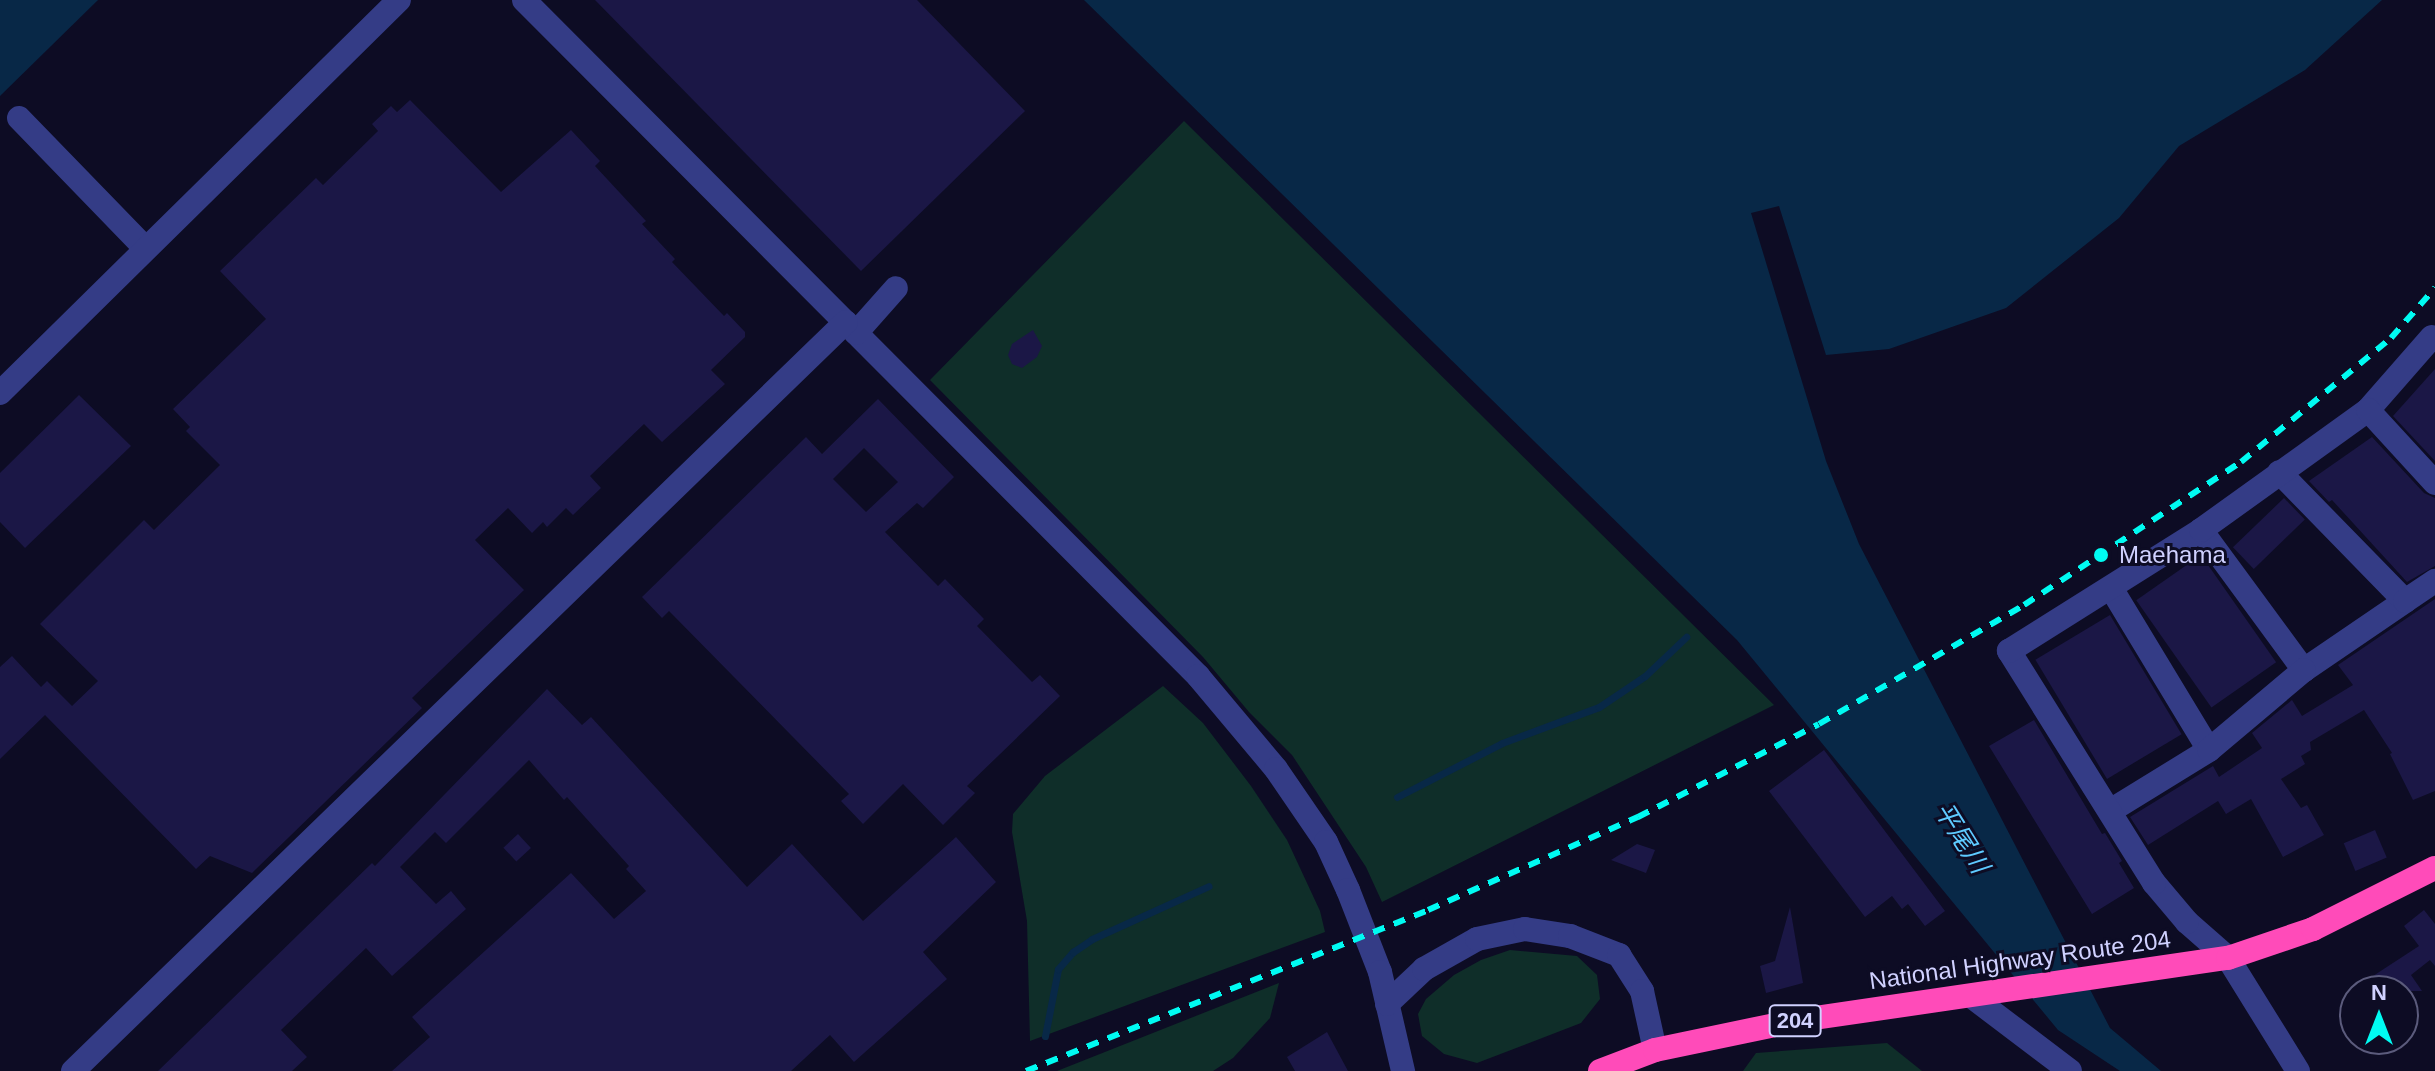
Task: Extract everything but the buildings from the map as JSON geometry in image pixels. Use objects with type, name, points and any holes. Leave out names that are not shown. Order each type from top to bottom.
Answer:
[{"type":"highway","name":"National Highway Route 204","points":[[1600,1071],[1655,1050],[1794,1021],[2228,958],[2313,929],[2435,868]]},
{"type":"street","points":[[0,393],[399,0]]},
{"type":"street","points":[[524,0],[1198,676],[1276,769],[1326,842],[1348,890],[1380,972],[1403,1071]]},
{"type":"street","points":[[19,118],[146,249]]},
{"type":"street","points":[[73,1071],[896,288]]},
{"type":"street","points":[[2298,1071],[2228,958],[2187,922],[2154,883],[2009,651],[2201,530],[2368,410],[2432,337]]},
{"type":"street","points":[[2368,410],[2435,483]]},
{"type":"street","points":[[2279,472],[2405,601]]},
{"type":"street","points":[[2201,530],[2304,670]]},
{"type":"street","points":[[2110,811],[2209,750],[2304,670],[2435,581]]},
{"type":"street","points":[[2111,588],[2209,750]]},
{"type":"street","points":[[1387,1004],[1424,969],[1477,939],[1525,929],[1570,936],[1619,955],[1642,991],[1655,1050]]},
{"type":"street","points":[[1971,996],[2070,1071]]},
{"type":"green space","points":[[1184,121],[1774,705],[1382,902],[1366,867],[1292,755],[1249,712],[1203,657],[930,380]]},
{"type":"green space","points":[[1163,686],[1203,723],[1287,840],[1320,911],[1325,932],[1030,1041],[1027,921],[1012,832],[1013,814],[1045,776]]},
{"type":"green space","points":[[1510,950],[1577,956],[1597,975],[1600,999],[1581,1023],[1477,1063],[1444,1054],[1422,1036],[1418,1014],[1426,999],[1454,975],[1481,960]]},
{"type":"green space","points":[[1279,983],[1270,1018],[1233,1058],[1213,1071],[1057,1071]]},
{"type":"green space","points":[[1887,1043],[1922,1071],[1743,1071],[1756,1053]]},
{"type":"water","points":[[0,0],[98,0],[0,96]]},
{"type":"water","name":"平尾川","points":[[1084,0],[2382,0],[2305,70],[2179,146],[2119,218],[2006,308],[1889,349],[1826,355],[1779,206],[1751,213],[1826,461],[1859,544],[2110,1028],[2161,1071],[2120,1071],[2058,1030],[1737,640]]},
{"type":"waterway","points":[[1397,797],[1502,743],[1599,707],[1645,676],[1686,637]]},
{"type":"waterway","points":[[1045,1036],[1058,969],[1073,952],[1092,939],[1209,886]]},
{"type":"railway","points":[[1026,1071],[1428,910],[1638,817],[1819,724],[2024,605],[2241,462],[2391,338],[2435,288]]},
{"type":"place","name":"Maehama","points":[[2101,555]]}]
